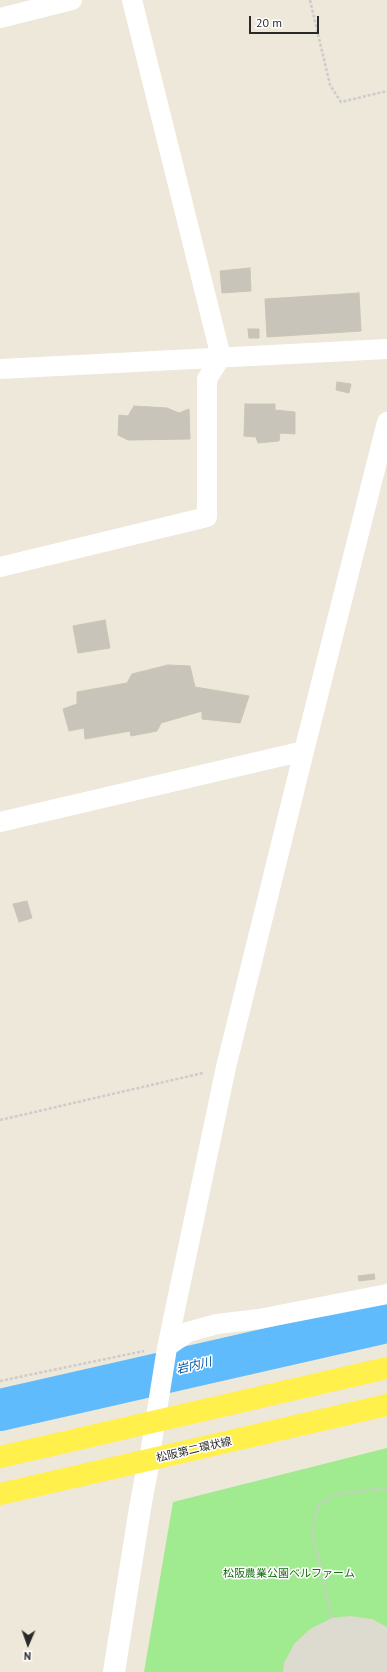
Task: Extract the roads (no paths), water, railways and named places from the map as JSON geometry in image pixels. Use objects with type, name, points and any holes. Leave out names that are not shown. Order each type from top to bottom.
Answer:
[{"type":"main road","points":[[0,1457],[387,1368]]},
{"type":"main road","name":"松阪第二環状線","points":[[0,1494],[387,1405]]},
{"type":"street","points":[[0,18],[72,0]]},
{"type":"street","points":[[0,567],[207,517],[207,378],[221,357],[132,0]]},
{"type":"street","points":[[0,369],[387,349]]},
{"type":"street","points":[[114,1672],[138,1516],[160,1396],[167,1347],[226,1067],[387,422]]},
{"type":"street","points":[[0,822],[304,751]]},
{"type":"street","points":[[167,1347],[188,1332],[217,1324],[259,1319],[387,1294]]},
{"type":"waterway","name":"岩内川","points":[[0,1410],[387,1322]]},
{"type":"park label","name":"松阪農業公園ベルファーム","points":[[289,1574]]}]
